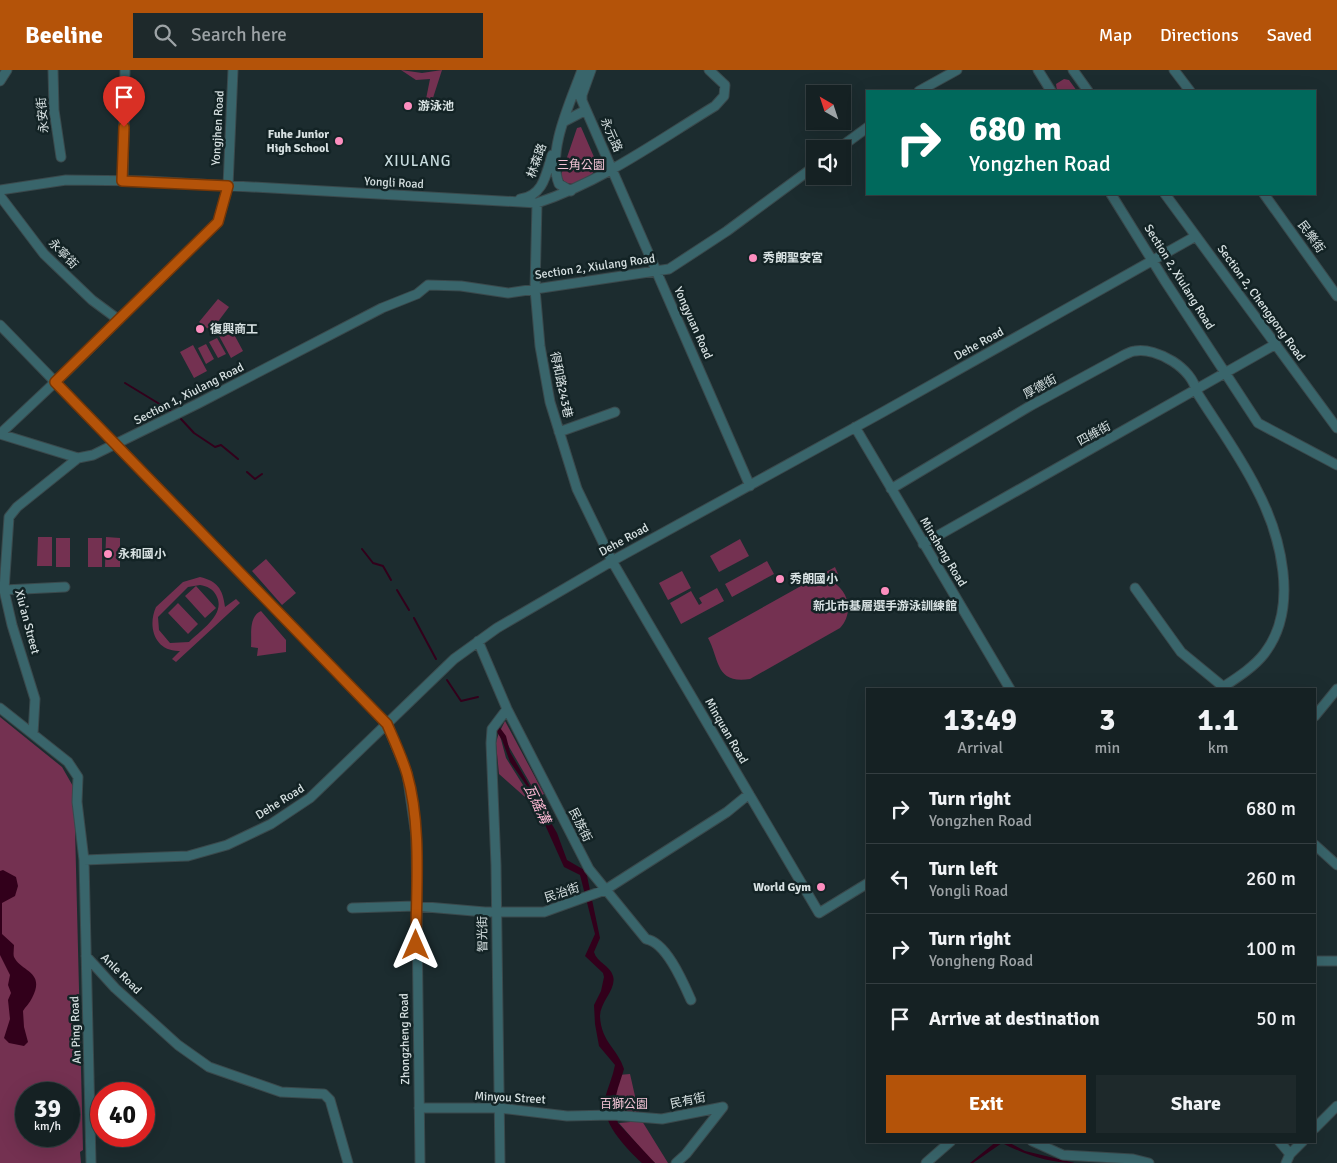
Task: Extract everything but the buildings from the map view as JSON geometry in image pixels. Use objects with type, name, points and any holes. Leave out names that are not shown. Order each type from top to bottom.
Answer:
[{"type":"street","points":[[0,81],[7,70]]},
{"type":"street","name":"永安街","points":[[53,70],[54,110],[61,158]]},
{"type":"street","points":[[122,181],[126,70]]},
{"type":"street","name":"Yongjhen Road","points":[[55,382],[218,222],[228,186],[233,70]]},
{"type":"street","points":[[571,192],[563,188],[556,176],[562,127],[582,70]]},
{"type":"street","points":[[562,127],[584,106],[582,95],[591,70]]},
{"type":"street","name":"Yongli Road","points":[[0,190],[66,180],[122,181],[537,203],[571,192],[613,170],[715,106],[724,96],[725,85],[710,70]]},
{"type":"street","points":[[921,90],[957,70]]},
{"type":"street","points":[[1038,70],[1050,90]]},
{"type":"street","points":[[1073,70],[1087,90]]},
{"type":"street","points":[[1174,70],[1189,90]]},
{"type":"street","name":"永元路","points":[[576,87],[613,170]]},
{"type":"street","name":"林森路","points":[[504,202],[530,198],[538,193],[562,127]]},
{"type":"street","points":[[850,140],[866,128]]},
{"type":"street","name":"Yongyuan Road","points":[[613,170],[750,486]]},
{"type":"street","name":"Section 2, Xiulang Road","points":[[382,308],[417,294],[428,285],[461,286],[508,293],[669,269],[702,248],[806,173]]},
{"type":"street","name":"Section 2, Xiulang Road","points":[[1112,195],[1258,423],[1337,465]]},
{"type":"street","name":"Section 2, Chenggong Road","points":[[1166,195],[1337,428]]},
{"type":"street","name":"民樂街","points":[[1265,195],[1337,296]]},
{"type":"street","name":"永寧街","points":[[0,196],[44,254],[92,300],[119,320]]},
{"type":"street","name":"得和路243巷","points":[[537,203],[535,289],[546,383],[577,489],[612,561]]},
{"type":"street","name":"Dehe Road","points":[[84,860],[188,856],[227,845],[271,824],[310,798],[431,679],[478,641],[546,598],[1196,236]]},
{"type":"street","name":"Section 1, Xiulang Road","points":[[78,458],[116,445],[382,308]]},
{"type":"street","name":"Zhongzheng Road","points":[[0,325],[387,724],[407,773],[411,790],[416,836],[420,1163]]},
{"type":"street","name":"四維街","points":[[923,544],[1276,344]]},
{"type":"street","name":"厚德街","points":[[890,489],[1030,406],[1135,350],[1156,354],[1177,364],[1195,384],[1196,391],[1257,488],[1277,542],[1284,582],[1280,624],[1266,650],[1240,676],[1223,688]]},
{"type":"street","points":[[55,382],[0,434],[78,458]]},
{"type":"street","points":[[559,432],[615,412]]},
{"type":"street","name":"Minsheng Road","points":[[855,427],[1009,688]]},
{"type":"street","name":"Xiu'an Street","points":[[33,734],[36,699],[12,624],[4,590],[9,517],[17,507],[78,458]]},
{"type":"street","name":"Minquan Road","points":[[612,561],[819,913],[866,884]]},
{"type":"street","points":[[4,590],[65,587]]},
{"type":"street","points":[[1135,588],[1168,636],[1192,663],[1223,688]]},
{"type":"street","name":"民族街","points":[[478,641],[506,709],[589,869],[646,938],[653,940],[676,968],[691,1000]]},
{"type":"street","points":[[1316,715],[1337,689]]},
{"type":"street","name":"Anle Road","points":[[0,708],[68,762],[78,777],[77,802],[84,860],[86,956],[115,988],[190,1055],[209,1067],[281,1092],[324,1094],[330,1100],[348,1163]]},
{"type":"street","name":"智光街","points":[[500,1163],[496,866],[491,743],[492,729],[506,709]]},
{"type":"street","name":"民治街","points":[[352,908],[416,906],[496,912],[544,912],[605,890],[727,812],[749,794]]},
{"type":"street","points":[[1316,846],[1337,865]]},
{"type":"street","name":"An Ping Road","points":[[86,956],[91,1163]]},
{"type":"street","points":[[1316,961],[1337,961]]},
{"type":"street","name":"民有街","points":[[599,1117],[613,1115],[662,1119],[723,1106],[676,1163]]},
{"type":"street","points":[[1316,1127],[1337,1106]]},
{"type":"street","name":"Minyou Street","points":[[419,1108],[498,1108],[599,1117]]},
{"type":"street","points":[[926,1163],[949,1143]]},
{"type":"street","points":[[1037,1143],[1064,1155],[1133,1159],[1149,1163]]},
{"type":"street","points":[[1281,1143],[1290,1154]]},
{"type":"street","points":[[1286,1163],[1290,1154],[1301,1143]]},
{"type":"green space","points":[[401,70],[422,73],[442,70],[432,101],[426,99],[430,79],[416,80]]},
{"type":"green space","points":[[1064,79],[1069,80],[1076,90],[1057,90],[1056,84]]},
{"type":"green space","name":"三角公園","points":[[581,127],[597,168],[584,180],[572,184],[567,183],[561,175],[577,128]]},
{"type":"green space","points":[[218,299],[229,307],[211,331],[199,322]]},
{"type":"green space","points":[[229,325],[243,351],[231,358],[217,332]]},
{"type":"green space","points":[[217,338],[226,354],[218,358],[209,342]]},
{"type":"green space","points":[[206,344],[214,359],[206,364],[198,348]]},
{"type":"green space","points":[[193,345],[207,371],[194,378],[180,352]]},
{"type":"green space","points":[[38,537],[52,537],[52,566],[37,566]]},
{"type":"green space","points":[[106,537],[120,538],[120,567],[105,567]]},
{"type":"green space","points":[[56,538],[70,538],[70,567],[56,567]]},
{"type":"green space","points":[[88,538],[102,538],[102,567],[88,567]]},
{"type":"green space","points":[[740,539],[749,556],[719,572],[710,556]]},
{"type":"green space","points":[[266,559],[296,593],[282,605],[252,571]]},
{"type":"green space","points":[[767,561],[774,574],[732,597],[725,584]]},
{"type":"green space","points":[[835,567],[838,574],[828,580],[835,583],[845,594],[848,608],[845,622],[840,628],[750,679],[739,680],[724,674],[720,669],[708,638]]},
{"type":"green space","points":[[682,571],[691,588],[668,600],[659,583]]},
{"type":"green space","points":[[200,577],[206,579],[215,584],[221,591],[225,607],[236,599],[240,603],[176,662],[172,659],[180,651],[171,650],[159,643],[155,637],[152,622],[156,607],[183,582]],"holes":[[[200,585],[211,589],[216,595],[218,609],[215,615],[206,627],[189,642],[170,643],[159,630],[158,617],[188,587]]]},
{"type":"green space","points":[[196,586],[216,608],[205,618],[185,596]]},
{"type":"green space","points":[[717,588],[724,601],[681,624],[670,603],[691,591],[699,605],[702,603],[699,598]]},
{"type":"green space","points":[[178,603],[198,624],[188,634],[168,613]]},
{"type":"green space","points":[[261,611],[286,640],[286,652],[257,656],[258,648],[251,647],[252,622],[254,617]]},
{"type":"green space","points":[[0,717],[62,767],[74,788],[83,1150],[80,1152],[81,1163],[0,1163]]},
{"type":"green space","points":[[505,721],[544,794],[538,797],[500,731]]},
{"type":"green space","points":[[499,732],[506,758],[533,801],[525,797],[499,774],[496,743]]},
{"type":"green space","name":"百獅公園","points":[[630,1074],[640,1118],[612,1116],[612,1091],[618,1075]]},
{"type":"green space","name":"百獅公園","points":[[642,1121],[668,1163],[655,1163],[619,1123]]},
{"type":"water","points":[[498,725],[506,736],[510,752],[557,833],[567,860],[586,871],[600,938],[594,952],[598,959],[609,969],[614,981],[600,1016],[606,1039],[618,1056],[624,1069],[616,1096],[616,1115],[618,1123],[655,1163],[642,1163],[622,1142],[606,1116],[605,1098],[615,1065],[599,1046],[594,1005],[601,991],[604,977],[603,973],[585,956],[595,934],[580,875],[564,867],[529,789],[510,762],[502,740],[495,729]]},
{"type":"water","points":[[3,870],[16,877],[18,886],[15,896],[2,903],[2,934],[14,945],[14,956],[17,962],[31,973],[36,982],[36,989],[32,998],[23,1011],[24,1027],[28,1042],[24,1046],[9,1043],[4,1038],[10,1019],[8,1000],[11,993],[8,985],[10,975],[0,955],[0,871]]},
{"type":"water","points":[[995,1143],[1002,1143],[973,1163],[970,1163]]},
{"type":"water","points":[[1002,1143],[1010,1143],[1025,1151],[1075,1163],[1037,1158]]},
{"type":"waterway","name":"瓦磘溝","points":[[125,383],[171,411]]},
{"type":"waterway","name":"瓦磘溝","points":[[181,419],[194,433],[215,447],[221,445],[238,459]]},
{"type":"waterway","name":"瓦磘溝","points":[[247,472],[255,479],[262,474]]},
{"type":"waterway","name":"瓦磘溝","points":[[362,549],[373,563],[383,566],[391,580]]},
{"type":"waterway","name":"瓦磘溝","points":[[397,590],[409,610]]},
{"type":"waterway","name":"瓦磘溝","points":[[414,618],[436,659]]},
{"type":"waterway","name":"瓦磘溝","points":[[447,680],[461,701],[478,697]]},
{"type":"place","name":"游泳池","points":[[408,106]]},
{"type":"place","name":"Fuhe Junior High School","points":[[339,141]]},
{"type":"place","name":"秀朗聖安宮","points":[[753,258]]},
{"type":"place","name":"復興商工","points":[[200,329]]},
{"type":"place","name":"永和國小","points":[[108,554]]},
{"type":"place","name":"秀朗國小","points":[[780,579]]},
{"type":"place","name":"新北市基層選手游泳訓練館","points":[[885,591]]},
{"type":"place","name":"World Gym","points":[[821,887]]},
{"type":"district","name":"XIULANG","points":[[418,161]]},
{"type":"route","points":[[124,127],[122,181],[228,186],[218,222],[55,382],[387,724],[400,753],[411,790],[416,836],[416,945]]}]
